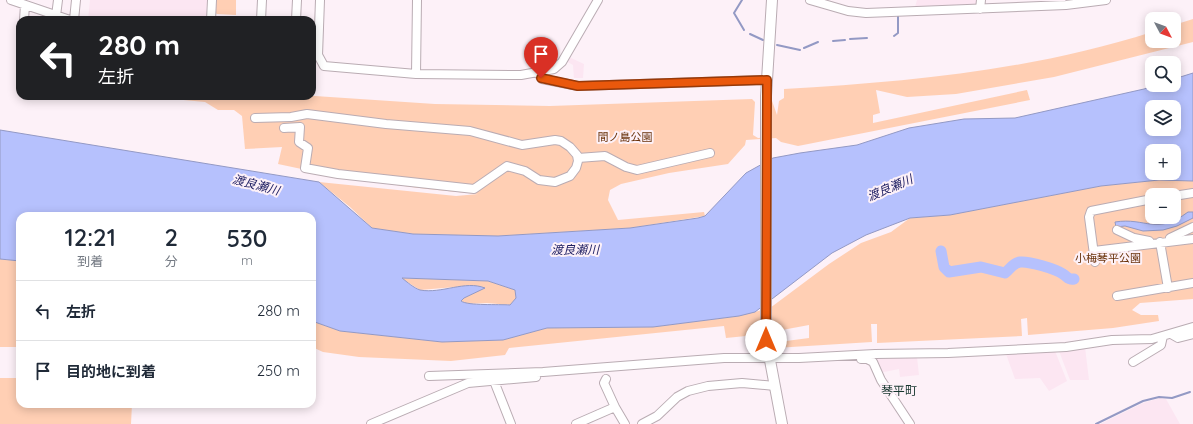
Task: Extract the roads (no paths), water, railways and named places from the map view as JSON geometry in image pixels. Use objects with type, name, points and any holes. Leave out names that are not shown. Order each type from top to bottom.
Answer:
[{"type":"main road","points":[[772,0],[767,80],[766,137],[768,352],[782,424]]},
{"type":"street","points":[[11,0],[56,16],[58,0]]},
{"type":"street","points":[[74,16],[76,0]]},
{"type":"street","points":[[211,16],[212,0]]},
{"type":"street","points":[[261,16],[262,0]]},
{"type":"street","points":[[296,16],[297,0]]},
{"type":"street","points":[[320,0],[318,55],[324,66],[416,74],[480,75],[521,75],[538,73],[559,66],[598,0]]},
{"type":"street","points":[[416,74],[417,0]]},
{"type":"street","points":[[810,0],[848,11],[866,13],[980,4],[1106,0]]},
{"type":"street","points":[[24,16],[25,5]]},
{"type":"street","points":[[40,16],[41,11]]},
{"type":"street","points":[[538,73],[542,79],[578,86],[767,80]]},
{"type":"street","points":[[255,118],[307,114],[386,124],[470,131],[522,144],[555,140],[570,147],[578,158],[578,165],[574,172],[561,181],[544,182],[524,170],[507,166],[474,189],[338,174],[305,168],[308,148],[299,142],[302,115]]},
{"type":"street","points":[[284,128],[300,127]]},
{"type":"street","points":[[578,158],[605,156],[626,167],[637,170],[710,153]]},
{"type":"street","points":[[1181,195],[1193,193]]},
{"type":"street","points":[[1095,262],[1089,217],[1091,211],[1145,200]]},
{"type":"street","points":[[1117,230],[1140,240],[1160,242],[1193,227]]},
{"type":"street","points":[[1094,252],[1160,242],[1193,239]]},
{"type":"street","points":[[1160,242],[1168,288]]},
{"type":"street","points":[[1117,296],[1193,283]]},
{"type":"street","points":[[429,376],[543,372],[724,358],[768,352],[799,358],[1066,347],[1112,340],[1146,340],[1193,327]]},
{"type":"street","points":[[1171,334],[1178,338],[1193,334]]},
{"type":"street","points":[[1133,362],[1162,345],[1163,336]]},
{"type":"street","points":[[845,356],[850,359],[867,359],[871,361],[881,380],[910,424]]},
{"type":"street","points":[[371,424],[462,385],[534,377],[543,372]]},
{"type":"street","points":[[606,379],[604,384],[625,424]]},
{"type":"street","points":[[494,381],[511,424]]},
{"type":"street","points":[[642,424],[657,416],[677,397],[688,391],[708,386],[742,383],[774,386]]},
{"type":"street","points":[[576,424],[615,407]]},
{"type":"water","name":"渡良瀬川","points":[[1193,73],[1193,181],[1159,180],[1101,186],[950,215],[910,218],[866,235],[832,253],[755,312],[739,316],[653,327],[547,328],[503,340],[442,342],[340,331],[316,322],[316,212],[16,212],[16,261],[0,259],[0,130],[319,182],[372,228],[413,234],[498,236],[630,228],[698,218],[705,216],[746,173],[773,158],[857,145],[909,128],[964,119],[1015,118],[1144,89],[1145,92],[1181,92],[1181,77]],"holes":[[[402,278],[488,281],[515,290],[516,298],[510,305],[470,304],[461,301],[464,298],[485,288],[477,286],[461,286],[428,291],[420,290]]]},
{"type":"water","points":[[1188,212],[1193,212],[1193,218],[1181,224],[1181,216]]},
{"type":"water","points":[[1126,221],[1151,224],[1181,224],[1163,230],[1143,231],[1125,226],[1116,227],[1115,222]]},
{"type":"waterway","points":[[742,0],[734,13],[744,30]]},
{"type":"waterway","points":[[894,36],[898,33],[898,15]]},
{"type":"waterway","points":[[750,34],[763,40]]},
{"type":"waterway","points":[[850,39],[867,38]]},
{"type":"waterway","points":[[833,41],[845,40]]},
{"type":"waterway","points":[[804,48],[818,42]]},
{"type":"waterway","points":[[777,45],[800,50]]},
{"type":"waterway","points":[[941,251],[944,267],[949,272],[981,267],[1005,273],[1015,264],[1024,262],[1049,268],[1060,272],[1069,279],[1074,279]]},
{"type":"waterway","points":[[1096,424],[1143,401],[1159,397],[1172,398],[1190,392]]},
{"type":"district","name":"琴平町","points":[[899,391]]},
{"type":"park label","name":"間ノ島公園","points":[[625,137]]},
{"type":"park label","name":"小梅琴平公園","points":[[1108,258]]}]
